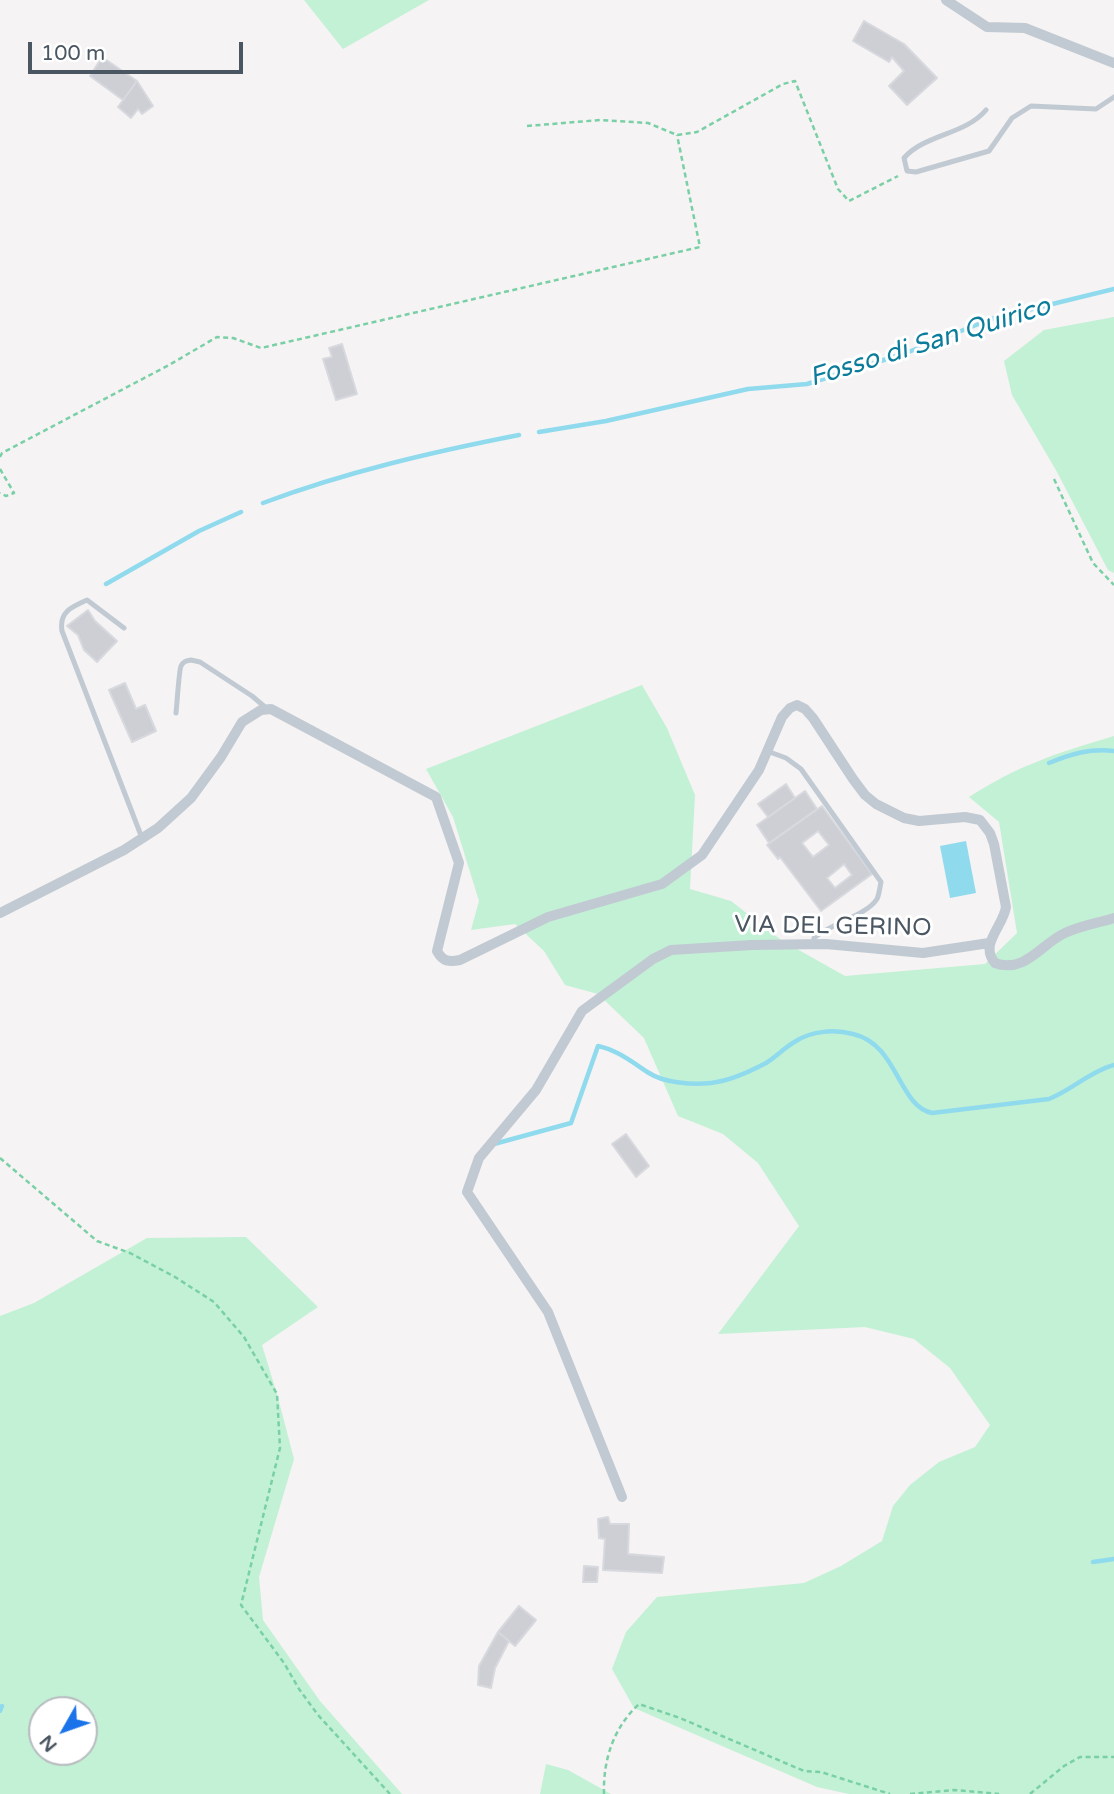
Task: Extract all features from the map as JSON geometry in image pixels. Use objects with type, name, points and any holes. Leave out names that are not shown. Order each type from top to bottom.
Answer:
[{"type":"street","points":[[946,0],[987,27],[1025,28],[1114,64]]},
{"type":"street","points":[[0,913],[124,850],[158,828],[191,798],[242,722],[249,715],[271,709],[436,797],[459,863],[437,951],[441,958],[448,962],[460,960],[548,917],[662,884],[702,855],[736,808],[782,717],[797,705],[813,718],[853,779],[876,804],[904,818],[919,821],[965,817],[980,820],[990,833],[1006,907],[1005,917],[989,943],[990,957],[995,963],[1010,965],[1034,957],[1063,933],[1114,918]]},
{"type":"street","name":"VIA DEL GERINO","points":[[622,1497],[548,1312],[467,1192],[479,1158],[536,1090],[582,1011],[653,959],[671,950],[814,944],[923,953],[989,943]]},
{"type":"lane","points":[[986,110],[978,119],[914,147],[904,158],[907,171],[916,172],[989,151],[1012,118],[1031,106],[1096,109],[1114,97]]},
{"type":"lane","points":[[124,628],[87,600],[68,609],[61,621],[67,644],[142,838]]},
{"type":"lane","points":[[176,713],[180,690],[179,669],[182,664],[191,660],[200,662],[252,696],[267,710]]},
{"type":"lane","points":[[767,751],[786,758],[801,769],[881,882],[877,898],[867,909],[825,928],[814,938],[814,944]]},
{"type":"path","points":[[527,127],[600,120],[648,123],[677,135],[697,132],[783,84],[795,81],[838,188],[849,201],[907,171]]},
{"type":"path","points":[[0,457],[2,453],[217,337],[233,338],[261,348],[700,247],[677,135]]},
{"type":"path","points":[[0,469],[14,493],[6,496],[0,493]]},
{"type":"path","points":[[1054,480],[1093,563],[1114,585]]},
{"type":"path","points":[[0,1158],[97,1241],[130,1253],[214,1302],[244,1337],[277,1394],[280,1448],[241,1605],[318,1715],[390,1794]]},
{"type":"path","points":[[604,1794],[609,1754],[619,1726],[639,1703],[693,1723],[804,1772],[821,1772],[890,1794]]},
{"type":"path","points":[[1030,1794],[1064,1766],[1080,1757],[1114,1757]]},
{"type":"path","points":[[910,1794],[954,1790],[999,1794]]},
{"type":"green space","points":[[304,0],[429,0],[343,49]]},
{"type":"green space","points":[[1114,317],[1114,573],[1108,570],[1057,472],[1012,395],[1004,361],[1044,330]]},
{"type":"green space","points":[[642,685],[667,728],[695,795],[690,889],[731,901],[781,940],[845,976],[985,964],[1017,933],[999,822],[969,797],[1005,776],[1039,761],[1114,736],[1114,1794],[849,1794],[817,1787],[634,1708],[612,1669],[626,1632],[657,1597],[804,1583],[841,1566],[882,1541],[893,1506],[910,1485],[939,1462],[975,1447],[990,1425],[950,1368],[914,1339],[865,1327],[718,1334],[799,1226],[758,1163],[723,1134],[678,1116],[644,1038],[598,994],[565,985],[544,951],[515,924],[471,930],[479,901],[453,817],[426,769]]},
{"type":"green space","points":[[246,1237],[318,1307],[262,1345],[294,1459],[259,1577],[263,1620],[320,1701],[402,1794],[0,1794],[0,1316],[34,1303],[147,1238]]},
{"type":"green space","points":[[546,1764],[568,1770],[611,1794],[540,1794]]},
{"type":"water","points":[[966,841],[976,893],[950,898],[940,846]]},
{"type":"building","points":[[864,21],[904,44],[937,78],[907,105],[889,86],[904,71],[892,57],[889,62],[853,41]]},
{"type":"building","points":[[102,57],[137,81],[123,100],[90,76]]},
{"type":"building","points":[[137,81],[153,106],[142,114],[138,109],[131,118],[118,107]]},
{"type":"building","points":[[342,344],[357,394],[336,400],[323,359],[332,357],[329,348]]},
{"type":"building","points":[[88,610],[95,621],[117,641],[97,662],[84,650],[78,635],[67,626]]},
{"type":"building","points":[[125,683],[136,709],[145,705],[156,731],[132,742],[109,690]]},
{"type":"building","points":[[786,784],[795,798],[768,817],[758,804]]},
{"type":"building","points":[[805,791],[817,809],[769,843],[757,825]]},
{"type":"building","points":[[822,806],[872,874],[821,911],[780,857],[778,859],[767,845]],"holes":[[[818,831],[829,845],[813,857],[802,843]],[[844,864],[852,875],[835,888],[827,878]]]},
{"type":"building","points":[[626,1134],[649,1166],[636,1177],[612,1144]]},
{"type":"building","points":[[608,1517],[610,1524],[629,1524],[628,1554],[664,1557],[662,1573],[603,1570],[605,1539],[599,1538],[598,1519]]},
{"type":"building","points":[[584,1566],[598,1567],[597,1582],[583,1582]]},
{"type":"building","points":[[519,1606],[536,1620],[515,1646],[498,1632]]},
{"type":"building","points":[[498,1632],[509,1641],[495,1668],[491,1688],[478,1685],[479,1666]]},
{"type":"waterway","name":"Fosso di San Quirico","points":[[539,432],[606,421],[748,389],[807,384],[906,353],[991,319],[1114,289]]},
{"type":"waterway","name":"Fosso di San Quirico","points":[[263,503],[390,464],[519,435]]},
{"type":"waterway","name":"Fosso di San Quirico","points":[[106,584],[199,531],[241,512]]},
{"type":"waterway","points":[[1049,763],[1081,752],[1114,751]]},
{"type":"waterway","points":[[494,1144],[571,1123],[598,1046],[618,1053],[662,1079],[704,1084],[725,1080],[753,1069],[809,1035],[831,1031],[846,1032],[868,1040],[880,1050],[912,1099],[921,1108],[932,1113],[1049,1099],[1114,1065]]},
{"type":"waterway","points":[[1093,1562],[1114,1559]]},
{"type":"waterway","points":[[0,1711],[2,1706]]}]
